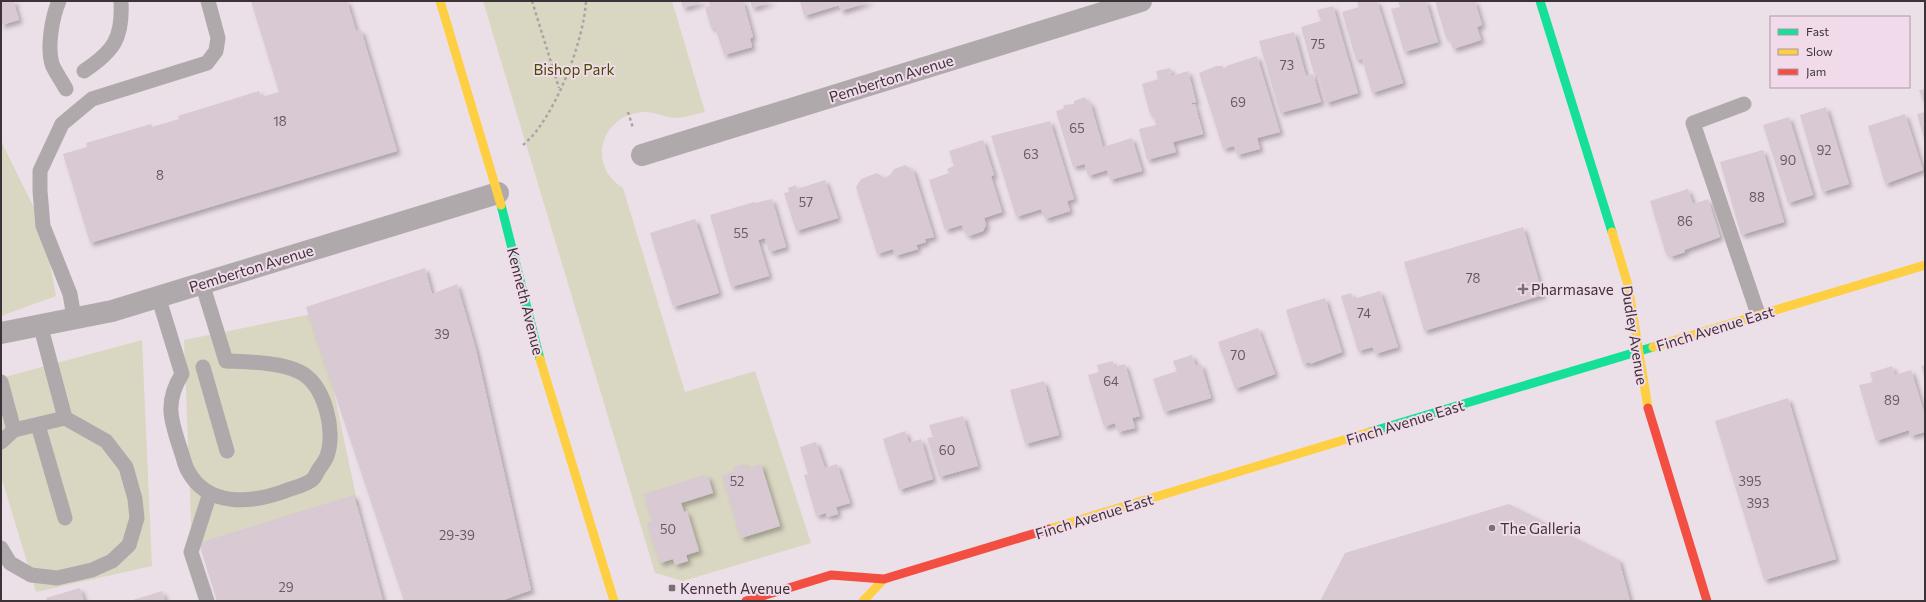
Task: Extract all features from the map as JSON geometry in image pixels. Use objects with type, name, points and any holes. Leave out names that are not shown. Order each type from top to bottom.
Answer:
[{"type":"main road","name":"Kenneth Avenue","points":[[440,1],[508,228],[543,368],[614,601]]},
{"type":"main road","name":"Dudley Avenue","points":[[1540,1],[1628,285],[1637,351],[1649,414],[1707,601]]},
{"type":"main road","name":"Finch Avenue East","points":[[746,601],[831,575],[884,579],[1758,314],[1925,265]]},
{"type":"main road","name":"Finch Avenue East","points":[[863,601],[884,579]]},
{"type":"street","name":"Pemberton Avenue","points":[[642,155],[1141,1]]},
{"type":"street","name":"Pemberton Avenue","points":[[1,332],[112,310],[498,193]]},
{"type":"lane","points":[[59,1],[56,8],[50,37],[52,64],[66,89]]},
{"type":"lane","points":[[84,71],[104,58],[120,34],[121,1]]},
{"type":"lane","points":[[74,317],[70,294],[43,226],[40,171],[62,124],[92,99],[207,63],[216,51],[218,38],[208,1]]},
{"type":"lane","points":[[1744,104],[1693,123],[1758,314]]},
{"type":"lane","points":[[202,283],[226,361]]},
{"type":"lane","points":[[158,296],[182,374]]},
{"type":"lane","points":[[40,324],[65,418]]},
{"type":"lane","points":[[226,361],[280,366],[300,372],[314,383],[323,399],[330,431],[327,456],[312,480],[270,496],[237,501],[210,493],[198,485],[187,471],[171,422],[171,404],[174,387],[182,374],[226,361]]},
{"type":"lane","points":[[204,368],[227,451]]},
{"type":"lane","points":[[1,382],[14,430]]},
{"type":"lane","points":[[1,442],[14,430],[65,418],[106,441],[126,467],[135,499],[137,518],[129,545],[112,561],[92,570],[57,578],[31,575],[10,563],[1,548]]},
{"type":"lane","points":[[38,425],[65,518]]},
{"type":"lane","points":[[207,601],[191,552],[210,493]]},
{"type":"path","points":[[532,1],[559,89]]},
{"type":"path","points":[[523,145],[530,139],[543,122],[574,56],[580,36],[586,1]]},
{"type":"green space","name":"Bishop Park","points":[[483,1],[672,1],[705,112],[686,117],[674,118],[647,112],[630,114],[616,123],[606,136],[602,153],[603,164],[614,181],[623,188],[685,392],[755,371],[811,543],[683,581],[655,573]]},
{"type":"green space","points":[[1,141],[43,226],[56,296],[1,316]]},
{"type":"green space","points":[[317,313],[358,505],[192,547],[184,340]]},
{"type":"green space","points":[[142,340],[152,566],[36,592],[1,476],[1,378]]},
{"type":"building","points":[[1,1],[17,1],[14,3],[19,20],[1,25]]},
{"type":"building","points":[[251,1],[347,1],[356,31],[361,30],[397,151],[90,243],[63,154],[87,147],[86,143],[151,124],[152,127],[179,119],[178,116],[259,91],[261,97],[279,92]]},
{"type":"building","points":[[681,1],[706,1],[683,8]]},
{"type":"building","points":[[708,1],[743,1],[753,37],[750,38],[752,47],[724,55],[715,27],[711,28],[705,7],[710,6]]},
{"type":"building","points":[[750,1],[773,1],[752,8]]},
{"type":"building","points":[[800,1],[871,1],[841,11],[839,5],[804,16]]},
{"type":"building","points":[[1357,1],[1377,1],[1403,83],[1372,93],[1362,59],[1356,60],[1342,12],[1359,7]]},
{"type":"building","points":[[1398,1],[1426,1],[1438,42],[1404,52],[1391,9],[1400,7]]},
{"type":"building","points":[[1435,1],[1475,1],[1482,25],[1477,27],[1481,40],[1453,49],[1449,37],[1446,38]]},
{"type":"building","points":[[1333,6],[1358,93],[1326,103],[1317,73],[1314,74],[1301,27],[1321,21],[1317,10]]},
{"type":"building","points":[[1294,32],[1306,76],[1313,74],[1321,102],[1280,113],[1259,41]]},
{"type":"building","points":[[1257,56],[1280,132],[1257,138],[1260,149],[1237,155],[1234,146],[1223,149],[1199,73],[1216,66],[1223,66],[1223,68],[1227,67],[1226,66]]},
{"type":"building","points":[[1170,68],[1172,76],[1188,71],[1196,102],[1192,103],[1192,105],[1195,104],[1203,134],[1173,142],[1176,152],[1147,160],[1139,129],[1156,125],[1153,114],[1150,114],[1142,84],[1158,79],[1156,71]]},
{"type":"building","points":[[1925,89],[1925,107],[1919,90]]},
{"type":"building","points":[[1085,97],[1087,103],[1090,102],[1103,147],[1132,138],[1142,171],[1110,180],[1107,170],[1088,176],[1085,164],[1073,167],[1056,111],[1063,109],[1064,105],[1074,104],[1074,101]]},
{"type":"building","points":[[1826,107],[1849,184],[1822,192],[1800,115]]},
{"type":"building","points":[[1925,112],[1925,142],[1917,114]]},
{"type":"building","points":[[1905,114],[1923,170],[1885,184],[1868,126]]},
{"type":"building","points":[[1789,117],[1813,195],[1788,203],[1763,125]]},
{"type":"building","points":[[1050,121],[1074,199],[1067,201],[1070,211],[1045,219],[1041,209],[1016,217],[991,136]]},
{"type":"building","points":[[983,140],[994,175],[991,176],[1002,212],[984,218],[986,225],[983,231],[969,236],[964,232],[962,225],[945,230],[929,180],[949,173],[947,169],[954,166],[949,151]]},
{"type":"building","points":[[1763,150],[1784,222],[1741,235],[1720,162]]},
{"type":"building","points":[[905,165],[913,170],[934,237],[925,239],[926,242],[916,245],[918,249],[895,256],[893,249],[877,254],[856,187],[861,179],[877,173],[884,178],[890,175],[894,169]]},
{"type":"building","points":[[825,180],[838,218],[796,231],[784,193],[789,192],[788,188],[796,185],[797,189]]},
{"type":"building","points":[[1688,189],[1693,204],[1708,199],[1720,237],[1684,250],[1685,252],[1670,257],[1669,253],[1666,254],[1650,201]]},
{"type":"building","points":[[772,199],[786,247],[769,252],[765,238],[758,240],[769,276],[731,287],[710,215],[754,202]]},
{"type":"building","points":[[695,219],[719,293],[673,307],[650,233]]},
{"type":"building","points":[[1523,227],[1543,295],[1424,331],[1404,262]]},
{"type":"building","points":[[425,268],[432,294],[457,284],[476,350],[531,590],[501,601],[404,601],[306,307]]},
{"type":"building","points":[[1380,291],[1398,347],[1375,354],[1373,347],[1358,351],[1341,296],[1351,293],[1353,299]]},
{"type":"building","points":[[1325,298],[1342,352],[1310,364],[1310,362],[1303,364],[1286,310]]},
{"type":"building","points":[[1258,328],[1275,374],[1235,389],[1218,342]]},
{"type":"building","points":[[1192,355],[1196,366],[1201,364],[1211,398],[1164,412],[1153,379],[1177,371],[1173,361]]},
{"type":"building","points":[[1113,361],[1114,367],[1125,364],[1140,416],[1132,418],[1135,428],[1118,432],[1115,423],[1104,427],[1088,375],[1099,372],[1097,365]]},
{"type":"building","points":[[1925,365],[1925,378],[1921,366]]},
{"type":"building","points":[[1892,366],[1895,375],[1911,370],[1925,415],[1925,432],[1910,436],[1909,430],[1876,441],[1859,385],[1873,382],[1870,373]]},
{"type":"building","points":[[1044,381],[1059,435],[1025,444],[1010,390]]},
{"type":"building","points":[[1788,398],[1836,559],[1764,580],[1715,421]]},
{"type":"building","points":[[963,416],[978,466],[939,477],[927,438],[933,437],[929,425]]},
{"type":"building","points":[[905,431],[909,443],[921,439],[933,479],[899,490],[883,439]]},
{"type":"building","points":[[816,442],[825,468],[837,464],[850,503],[836,507],[838,514],[827,517],[826,513],[816,516],[804,475],[808,474],[800,447]]},
{"type":"building","points":[[744,464],[746,468],[761,464],[780,526],[741,538],[722,475],[735,471],[733,467]]},
{"type":"building","points":[[704,475],[705,477],[708,476],[713,493],[681,503],[684,512],[687,511],[699,551],[686,555],[688,561],[675,565],[673,559],[660,563],[647,523],[652,521],[644,494]]},
{"type":"building","points":[[354,495],[383,601],[217,601],[199,543]]},
{"type":"building","name":"The Galleria","points":[[1509,504],[1619,560],[1630,601],[1320,601],[1345,553]]},
{"type":"building","points":[[80,588],[84,601],[47,601],[46,598]]},
{"type":"building","points":[[162,591],[165,601],[130,601]]},
{"type":"traffic: fast","points":[[1540,1],[1612,232]]},
{"type":"traffic: fast","points":[[501,205],[540,359]]},
{"type":"traffic: fast","points":[[1370,432],[1653,347]]},
{"type":"traffic: slow","points":[[440,1],[501,205]]},
{"type":"traffic: slow","points":[[1612,232],[1628,285],[1648,408]]},
{"type":"traffic: slow","points":[[1653,347],[1925,265]]},
{"type":"traffic: slow","points":[[540,359],[614,601]]},
{"type":"traffic: slow","points":[[1049,529],[1370,432]]},
{"type":"traffic: slow","points":[[863,601],[884,579]]},
{"type":"traffic: jam","points":[[1648,408],[1707,601]]},
{"type":"traffic: jam","points":[[746,601],[831,575],[884,579],[1049,529]]},
{"type":"place","name":"Pharmasave","points":[[1523,289]]},
{"type":"place","name":"The Galleria","points":[[1492,528]]},
{"type":"place","name":"Kenneth Avenue","points":[[672,588]]}]
